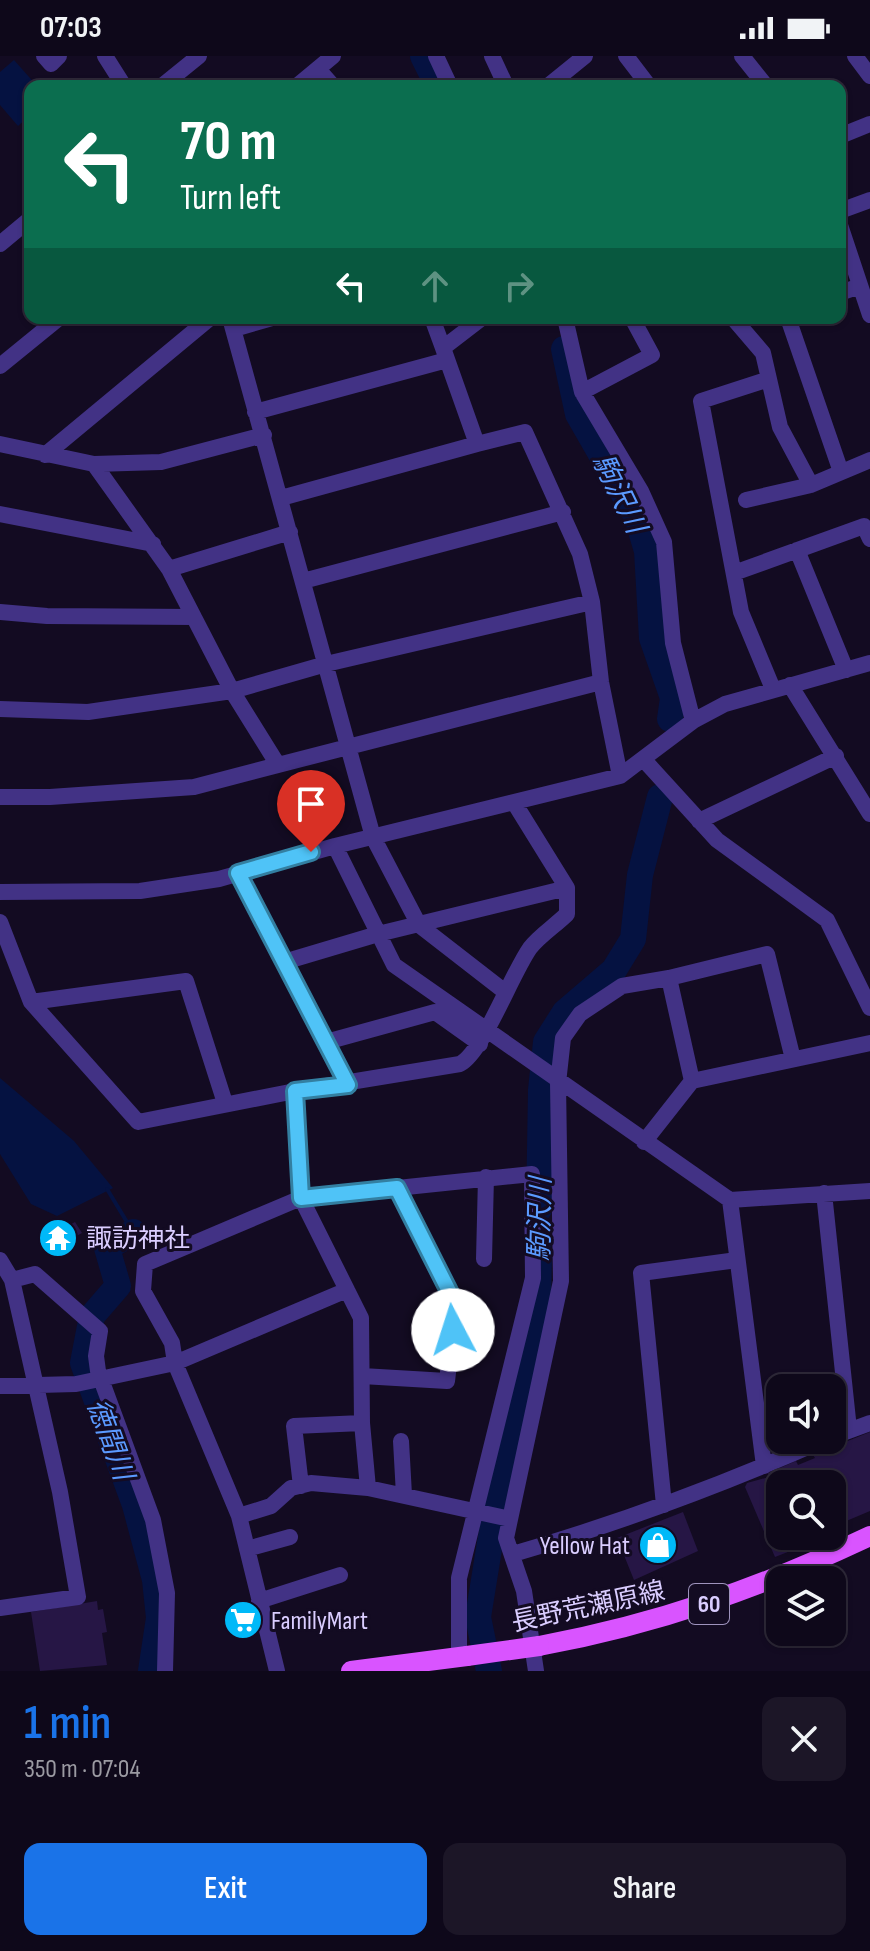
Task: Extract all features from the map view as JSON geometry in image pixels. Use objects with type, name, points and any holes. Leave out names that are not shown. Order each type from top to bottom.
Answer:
[{"type":"main road","name":"長野荒瀬原線","points":[[351,1671],[387,1669],[539,1646],[665,1619],[745,1592],[870,1536]]},
{"type":"street","points":[[44,56],[51,64],[59,56]]},
{"type":"street","points":[[105,56],[120,80]]},
{"type":"street","points":[[169,80],[199,56]]},
{"type":"street","points":[[304,80],[333,56]]},
{"type":"street","points":[[436,56],[447,80]]},
{"type":"street","points":[[492,56],[503,80]]},
{"type":"street","points":[[555,80],[585,56]]},
{"type":"street","points":[[626,56],[644,80]]},
{"type":"street","points":[[742,56],[761,80]]},
{"type":"street","points":[[855,56],[870,76]]},
{"type":"street","points":[[318,69],[328,80]]},
{"type":"street","points":[[846,134],[870,124]]},
{"type":"street","points":[[846,209],[870,200]]},
{"type":"street","points":[[0,244],[24,224]]},
{"type":"street","points":[[846,243],[870,315]]},
{"type":"street","points":[[846,291],[860,286]]},
{"type":"street","points":[[0,366],[52,324]]},
{"type":"street","points":[[45,455],[203,324]]},
{"type":"street","points":[[232,324],[373,837],[419,925],[504,991]]},
{"type":"street","points":[[434,324],[477,444]]},
{"type":"street","points":[[255,412],[445,354],[476,324]]},
{"type":"street","points":[[566,324],[582,392],[641,491],[664,542],[673,643],[693,721]]},
{"type":"street","points":[[582,392],[652,355],[635,324]]},
{"type":"street","points":[[738,324],[763,353],[780,427],[811,485]]},
{"type":"street","points":[[790,324],[841,472]]},
{"type":"street","points":[[769,379],[701,401],[741,612],[773,689]]},
{"type":"street","points":[[281,498],[525,432],[580,554],[592,602],[601,682],[620,776]]},
{"type":"street","points":[[0,444],[94,464],[161,462],[264,435]]},
{"type":"street","points":[[746,500],[811,485],[870,460]]},
{"type":"street","points":[[94,464],[169,569],[232,691],[278,765]]},
{"type":"street","points":[[303,581],[563,512]]},
{"type":"street","points":[[0,514],[153,544]]},
{"type":"street","points":[[734,573],[864,526],[870,539]]},
{"type":"street","points":[[169,569],[290,532]]},
{"type":"street","points":[[797,550],[846,670]]},
{"type":"street","points":[[0,709],[88,712],[232,691],[326,664],[592,602]]},
{"type":"street","points":[[0,612],[47,616],[194,617]]},
{"type":"street","points":[[0,892],[140,891],[238,873],[335,846],[515,804],[620,776],[645,761],[693,721],[725,704],[870,663]]},
{"type":"street","points":[[0,797],[50,797],[194,787],[601,682]]},
{"type":"street","points":[[790,685],[870,814]]},
{"type":"street","points":[[699,821],[836,756]]},
{"type":"street","points":[[645,761],[717,840],[827,920],[870,1008]]},
{"type":"street","points":[[0,922],[31,1002],[138,1122],[225,1103],[460,1064],[470,1059],[504,991],[532,945],[567,914],[567,888],[515,804]]},
{"type":"street","points":[[335,846],[394,965],[482,1037]]},
{"type":"street","points":[[238,873],[348,1085]]},
{"type":"street","points":[[284,962],[378,934],[567,888]]},
{"type":"street","points":[[536,1671],[524,1591],[506,1538],[507,1518],[561,1281],[555,1081],[563,1038],[580,1014],[622,986],[767,954],[793,1059]]},
{"type":"street","points":[[669,978],[692,1081]]},
{"type":"street","points":[[31,1002],[186,981],[225,1103]]},
{"type":"street","points":[[326,1042],[435,1012],[522,1058],[730,1200],[870,1191]]},
{"type":"street","points":[[644,1142],[692,1081],[870,1043]]},
{"type":"street","points":[[295,1091],[301,1198],[361,1318],[362,1423],[368,1488]]},
{"type":"street","points":[[277,1671],[239,1516],[175,1363],[172,1343],[143,1291],[145,1264],[301,1198],[532,1174],[533,1278],[479,1512],[459,1578],[463,1657]]},
{"type":"street","points":[[484,1259],[486,1177]]},
{"type":"street","points":[[362,1376],[447,1381],[456,1305],[397,1188]]},
{"type":"street","points":[[824,1193],[849,1429]]},
{"type":"street","points":[[730,1200],[764,1466]]},
{"type":"street","points":[[0,1260],[60,1492],[78,1597],[0,1608]]},
{"type":"street","points":[[664,1505],[641,1273],[737,1260]]},
{"type":"street","points":[[7,1278],[35,1274],[100,1331],[96,1356],[101,1380],[153,1520],[167,1593],[165,1671]]},
{"type":"street","points":[[0,1386],[76,1384],[175,1363],[347,1290]]},
{"type":"street","points":[[301,1486],[294,1426],[362,1423]]},
{"type":"street","points":[[846,1430],[870,1423]]},
{"type":"street","points":[[401,1441],[404,1495]]},
{"type":"street","points":[[513,1554],[610,1526],[792,1454]]},
{"type":"street","points":[[239,1516],[271,1506],[291,1488],[301,1486],[368,1488],[507,1518]]},
{"type":"street","points":[[247,1549],[290,1537]]},
{"type":"street","points":[[259,1601],[340,1575]]},
{"type":"shaded area","points":[[14,60],[32,80],[24,80],[24,120],[18,126],[0,105],[0,72]]},
{"type":"shaded area","points":[[0,1078],[74,1141],[113,1188],[57,1216],[31,1204],[0,1154]]},
{"type":"building","points":[[75,1222],[82,1233],[67,1241],[71,1247],[58,1255],[53,1248],[48,1251],[40,1239],[47,1235],[45,1231],[57,1223],[62,1229]]},
{"type":"building","points":[[870,1432],[870,1511],[846,1521],[846,1470],[775,1470],[796,1461],[798,1465],[815,1458],[815,1454],[846,1454],[846,1442]]},
{"type":"building","points":[[766,1478],[766,1536],[745,1487],[747,1483]]},
{"type":"building","name":"Yellow Hat","points":[[683,1512],[698,1551],[634,1580],[617,1538]]},
{"type":"building","points":[[772,1550],[793,1550],[775,1557]]},
{"type":"building","points":[[97,1601],[98,1610],[103,1609],[107,1632],[102,1633],[107,1665],[40,1671],[31,1612]]},
{"type":"waterway","name":"駒沢川","points":[[423,56],[435,80]]},
{"type":"waterway","name":"駒沢川","points":[[564,349],[578,414],[637,517],[647,551],[652,638],[673,698],[670,719]]},
{"type":"waterway","name":"駒沢川","points":[[539,1209],[541,1090],[546,1042],[565,1012],[614,970],[633,939],[640,875],[660,797]]},
{"type":"waterway","points":[[107,1189],[133,1232]]},
{"type":"waterway","name":"徳間川","points":[[133,1232],[107,1248],[118,1286],[92,1316],[83,1363],[135,1505],[155,1580],[159,1618],[151,1671]]},
{"type":"waterway","name":"駒沢川","points":[[489,1671],[478,1617],[499,1487],[538,1306],[539,1252]]},
{"type":"place","name":"諏訪神社","points":[[58,1238]]},
{"type":"place","name":"Yellow Hat","points":[[658,1545]]},
{"type":"place","name":"FamilyMart","points":[[243,1620]]},
{"type":"route","points":[[311,852],[238,873],[348,1085],[295,1091],[301,1198],[397,1188],[456,1305],[453,1330]]}]
